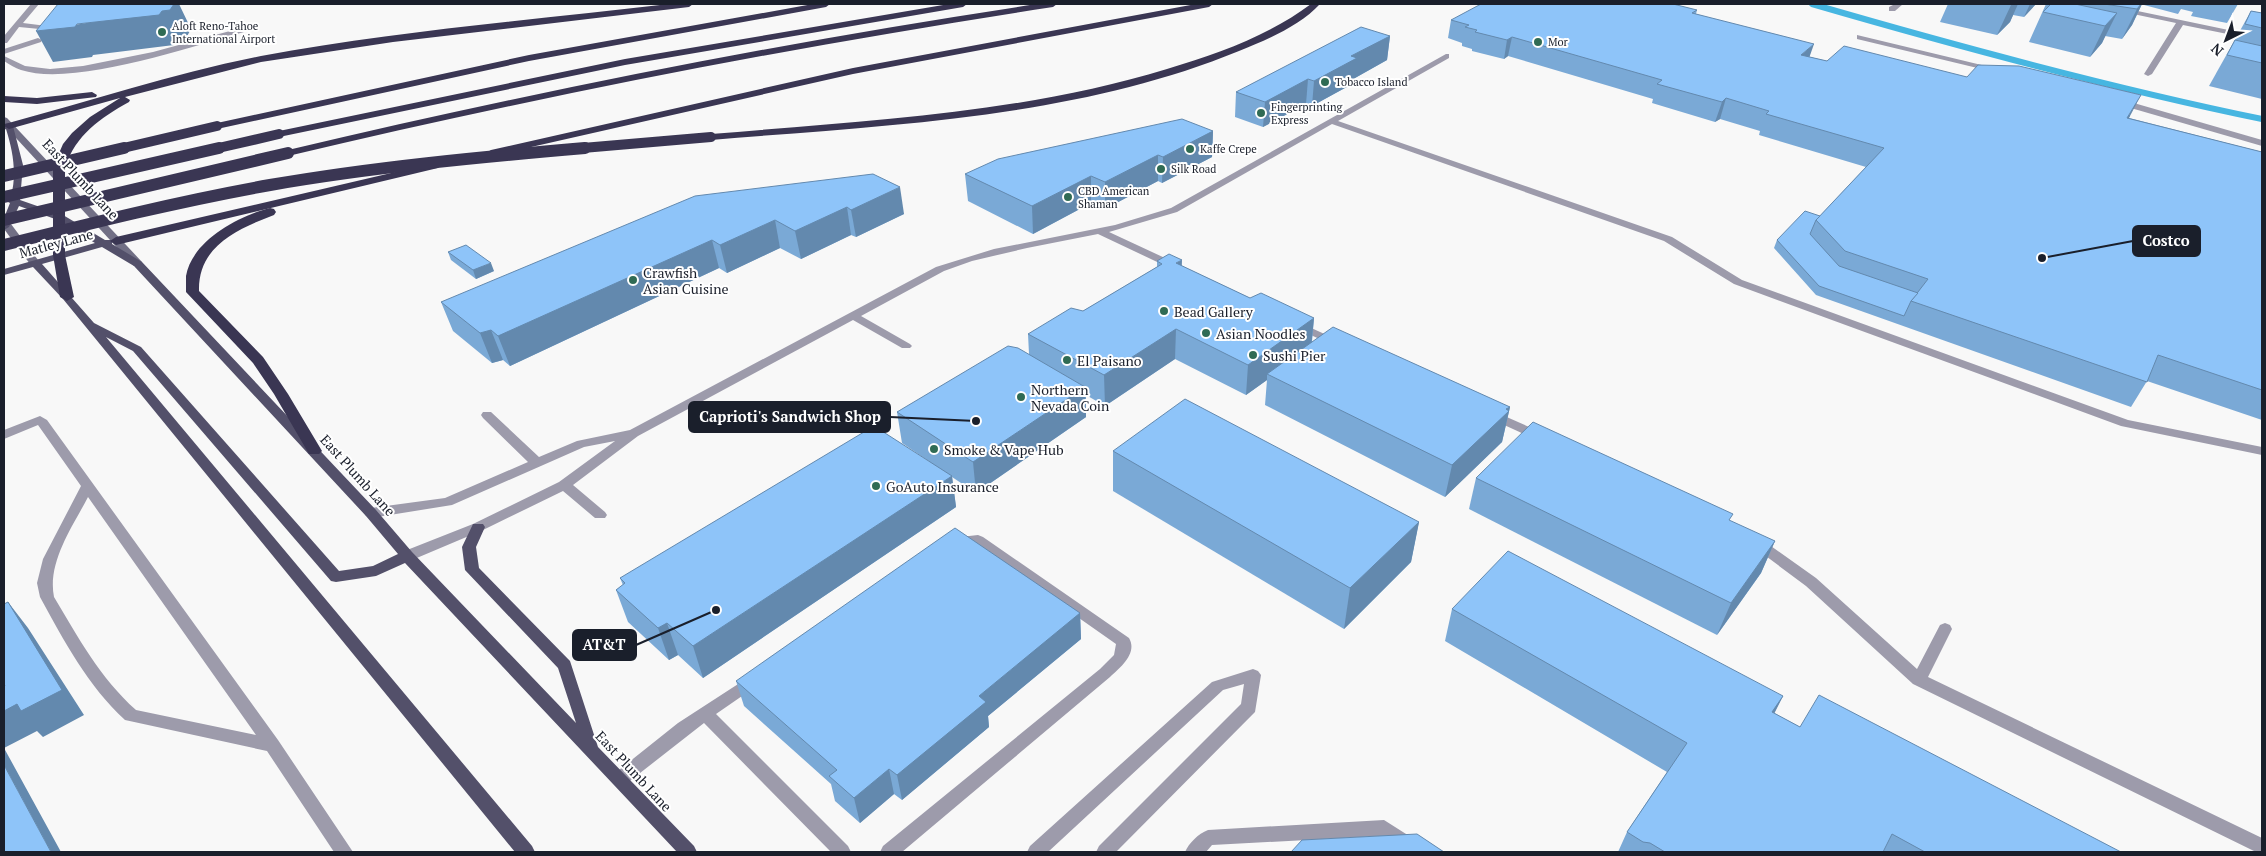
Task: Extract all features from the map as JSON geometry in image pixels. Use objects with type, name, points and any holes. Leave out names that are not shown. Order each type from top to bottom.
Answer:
[{"type":"highway","points":[[6,124],[253,60],[310,50],[689,4]]},
{"type":"highway","points":[[4,176],[217,126],[529,58],[826,4]]},
{"type":"highway","points":[[4,197],[279,134],[634,60],[963,4]]},
{"type":"highway","points":[[4,223],[288,153],[504,103],[672,69],[891,29],[1053,4]]},
{"type":"highway","points":[[110,242],[853,71],[1209,4]]},
{"type":"highway","points":[[4,245],[113,218],[304,179],[374,169],[968,113],[1099,92],[1168,73],[1222,55],[1286,24],[1316,4]]},
{"type":"highway","points":[[4,99],[37,101],[63,99],[172,81]]},
{"type":"highway","points":[[67,297],[59,255],[59,167],[62,154],[84,125],[128,99],[172,81]]},
{"type":"highway","points":[[314,451],[281,394],[258,360],[193,292],[191,282],[193,270],[200,257],[214,243],[240,225],[291,204],[352,185]]},
{"type":"main road","name":"East Plumb Lane","points":[[6,124],[60,180],[110,242]]},
{"type":"main road","points":[[6,124],[18,148],[17,200],[4,223],[34,262],[88,322],[526,852]]},
{"type":"main road","name":"East Plumb Lane","points":[[4,197],[17,200],[59,217],[110,242],[138,264],[314,451],[371,513],[407,556],[688,852]]},
{"type":"main road","name":"Matley Lane","points":[[4,272],[110,242]]},
{"type":"main road","points":[[88,322],[137,349],[336,577],[376,570],[407,556]]},
{"type":"main road","points":[[478,527],[469,547],[472,570],[565,665],[592,750]]},
{"type":"lane","points":[[4,41],[35,4]]},
{"type":"lane","points":[[1892,9],[1899,4]]},
{"type":"lane","points":[[2095,4],[2262,39]]},
{"type":"lane","points":[[2148,74],[2181,22]]},
{"type":"lane","points":[[18,25],[47,28]]},
{"type":"lane","points":[[4,58],[20,68],[43,71],[87,69],[147,56],[241,30]]},
{"type":"lane","points":[[1860,37],[2003,72]]},
{"type":"lane","points":[[4,52],[38,40]]},
{"type":"lane","points":[[407,556],[478,527],[564,485],[634,433],[940,269],[965,259],[1019,245],[1132,225],[1174,210],[1446,56]]},
{"type":"lane","points":[[2115,101],[2262,143]]},
{"type":"lane","points":[[1331,121],[1668,239],[1738,282],[2125,423],[2262,451]]},
{"type":"lane","points":[[1101,232],[1184,271]]},
{"type":"lane","points":[[853,316],[906,346]]},
{"type":"lane","points":[[1286,320],[1350,349]]},
{"type":"lane","points":[[1481,409],[1551,441]]},
{"type":"lane","points":[[487,415],[537,463]]},
{"type":"lane","points":[[4,434],[40,420],[272,745],[344,852]]},
{"type":"lane","points":[[371,513],[447,502],[581,444],[634,433]]},
{"type":"lane","points":[[564,485],[600,515]]},
{"type":"lane","points":[[87,486],[50,560],[44,583],[47,597],[103,687],[116,703],[131,715],[272,745]]},
{"type":"lane","points":[[1742,532],[1765,547],[1810,582],[1920,680],[2262,846]]},
{"type":"lane","points":[[889,852],[1105,673],[1121,657],[1124,642],[978,540],[957,540],[941,551]]},
{"type":"lane","points":[[1920,680],[1945,629]]},
{"type":"lane","points":[[620,779],[706,713],[762,674]]},
{"type":"lane","points":[[1036,852],[1218,686],[1253,674],[1249,707],[1105,852]]},
{"type":"lane","points":[[706,713],[842,852]]},
{"type":"lane","points":[[1194,852],[1208,838],[1384,828],[1420,852]]},
{"type":"building","points":[[58,4],[174,4],[170,10],[162,11],[159,15],[77,24],[75,27],[36,31]]},
{"type":"building","points":[[1481,4],[1673,4],[1697,10],[1692,13],[1814,44],[1801,55],[1827,61],[1844,46],[1967,77],[1978,65],[2019,66],[2141,95],[2127,118],[2262,152],[2262,390],[2158,355],[2147,382],[1911,301],[1928,279],[1845,251],[1816,220],[1884,148],[1766,114],[1769,111],[1726,98],[1722,102],[1657,84],[1662,80],[1512,37],[1507,40],[1475,32],[1477,30],[1465,27],[1469,25],[1451,20]]},
{"type":"building","points":[[2051,4],[2075,4],[2117,13],[2105,26],[2043,12]]},
{"type":"building","points":[[2104,4],[2141,4],[2137,9]]},
{"type":"building","points":[[2251,11],[2262,13],[2262,28],[2245,24]]},
{"type":"building","points":[[1361,27],[1390,36],[1351,56],[1357,58],[1314,81],[1308,79],[1265,102],[1236,92]]},
{"type":"building","points":[[2235,40],[2262,46],[2262,63],[2227,55]]},
{"type":"building","points":[[1182,119],[1213,131],[1163,157],[1158,155],[1105,182],[1091,176],[1032,206],[965,174],[998,159]]},
{"type":"building","points":[[873,174],[900,187],[851,210],[847,207],[795,231],[775,220],[720,245],[712,240],[498,336],[491,330],[480,333],[441,302],[695,196]]},
{"type":"building","points":[[1805,211],[1820,216],[1816,220],[1810,234],[1839,266],[1918,293],[1911,301],[1904,316],[1819,286],[1777,240]]},
{"type":"building","points":[[466,245],[491,263],[473,270],[448,252]]},
{"type":"building","points":[[1169,254],[1182,260],[1176,263],[1250,298],[1261,293],[1314,318],[1248,365],[1176,329],[1104,375],[1028,334],[1071,308],[1083,311],[1162,264],[1157,261]]},
{"type":"building","points":[[1333,327],[1510,407],[1506,409],[1509,411],[1452,465],[1267,374]]},
{"type":"building","points":[[1008,346],[1018,348],[1085,387],[973,462],[897,412]]},
{"type":"building","points":[[1185,399],[1419,522],[1350,588],[1113,451]]},
{"type":"building","points":[[1533,422],[1733,514],[1729,520],[1775,541],[1731,603],[1476,478]]},
{"type":"building","points":[[874,426],[952,476],[693,646],[667,623],[658,628],[616,590],[625,583],[620,578]]},
{"type":"building","points":[[955,528],[1080,613],[979,696],[986,702],[897,775],[889,769],[854,798],[829,776],[837,770],[736,681]]},
{"type":"building","points":[[1508,551],[1783,696],[1772,712],[1800,727],[1819,695],[2121,852],[1925,852],[1892,834],[1883,852],[1665,852],[1650,843],[1643,842],[1627,832],[1687,743],[1452,609]]},
{"type":"building","points":[[8,602],[62,690],[21,711],[17,704],[4,711],[4,604]]},
{"type":"building","points":[[4,765],[51,852],[4,852]]},
{"type":"building","points":[[1417,834],[1444,852],[1291,852],[1302,840]]},
{"type":"waterway","points":[[1812,4],[2036,66],[2262,119]]},
{"type":"place","name":"Aloft Reno-Tahoe International Airport","points":[[162,32]]},
{"type":"place","name":"Mor","points":[[1538,42]]},
{"type":"place","name":"Tobacco Island","points":[[1325,82]]},
{"type":"place","name":"Fingerprinting Express","points":[[1261,113]]},
{"type":"place","name":"Kaffe Crepe","points":[[1190,149]]},
{"type":"place","name":"Silk Road","points":[[1161,169]]},
{"type":"place","name":"CBD American Shaman","points":[[1068,197]]},
{"type":"place","name":"Costco","points":[[2042,258]]},
{"type":"place","name":"Crawfish Asian Cuisine","points":[[633,280]]},
{"type":"place","name":"Bead Gallery","points":[[1164,311]]},
{"type":"place","name":"Asian Noodles","points":[[1206,333]]},
{"type":"place","name":"Sushi Pier","points":[[1253,355]]},
{"type":"place","name":"El Paisano","points":[[1067,360]]},
{"type":"place","name":"Northern Nevada Coin","points":[[1021,397]]},
{"type":"place","name":"Caprioti's Sandwich Shop","points":[[976,421]]},
{"type":"place","name":"Smoke & Vape Hub","points":[[934,449]]},
{"type":"place","name":"GoAuto Insurance","points":[[876,486]]},
{"type":"place","name":"AT&T","points":[[716,610]]}]
